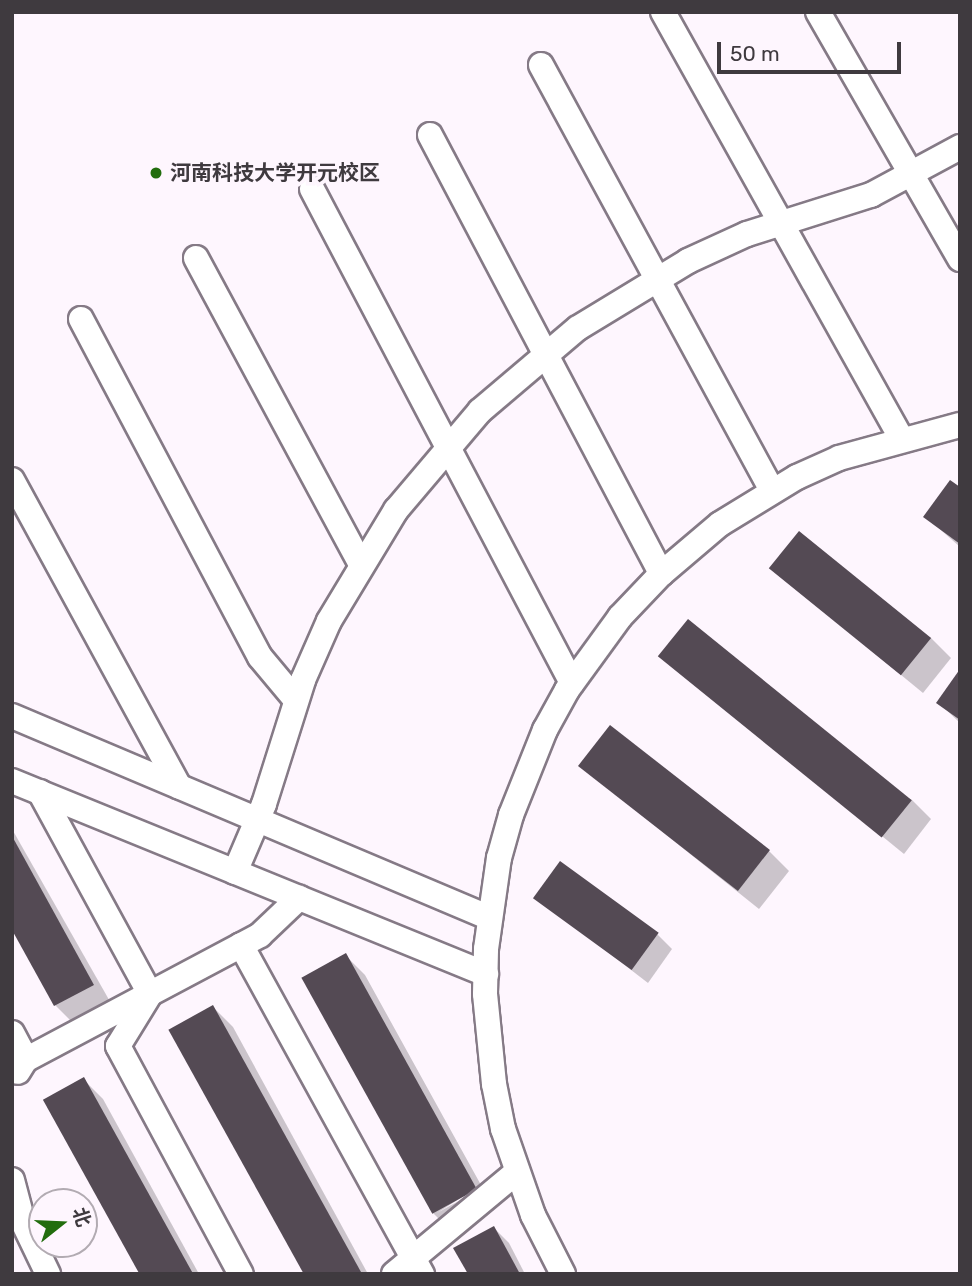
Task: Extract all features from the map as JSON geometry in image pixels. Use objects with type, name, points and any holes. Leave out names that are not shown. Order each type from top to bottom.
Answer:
[{"type":"lane","points":[[663,12],[901,438]]},
{"type":"lane","points":[[818,12],[960,259]]},
{"type":"lane","points":[[541,65],[772,491]]},
{"type":"lane","points":[[430,135],[661,574]]},
{"type":"lane","points":[[235,872],[258,818],[296,700],[329,621],[360,564],[396,510],[448,447],[545,354],[657,278],[780,222],[871,195],[960,147]]},
{"type":"lane","points":[[312,189],[572,683]]},
{"type":"lane","points":[[196,258],[360,564]]},
{"type":"lane","points":[[81,319],[260,657],[296,700]]},
{"type":"lane","points":[[563,1274],[517,1172],[494,1084],[486,974],[489,918],[511,814],[545,730],[572,683],[620,617],[661,574],[720,524],[772,491],[839,458],[901,438],[960,425]]},
{"type":"lane","points":[[12,480],[179,786]]},
{"type":"lane","points":[[12,716],[489,918]]},
{"type":"lane","points":[[12,780],[486,974]]},
{"type":"lane","points":[[40,792],[150,994]]},
{"type":"lane","points":[[19,1063],[260,935],[299,898]]},
{"type":"lane","points":[[241,945],[410,1270],[517,1172]]},
{"type":"lane","points":[[150,994],[118,1046],[241,1274]]},
{"type":"lane","points":[[12,1033],[19,1063],[12,1082]]},
{"type":"lane","points":[[12,1180],[19,1233],[48,1274]]},
{"type":"building","points":[[950,480],[960,487],[960,544],[923,517]]},
{"type":"building","points":[[799,531],[931,638],[901,675],[769,568]]},
{"type":"building","points":[[688,619],[912,800],[882,838],[658,656]]},
{"type":"building","points":[[960,669],[960,720],[936,703]]},
{"type":"building","points":[[610,725],[770,850],[738,891],[578,766]]},
{"type":"building","points":[[12,836],[94,985],[54,1006],[12,930]]},
{"type":"building","points":[[560,861],[659,933],[632,970],[533,898]]},
{"type":"building","points":[[346,953],[477,1189],[432,1214],[301,978]]},
{"type":"building","points":[[213,1005],[362,1274],[304,1274],[168,1030]]},
{"type":"building","points":[[84,1077],[193,1274],[139,1274],[98,1199],[98,1188],[92,1188],[43,1100]]},
{"type":"building","points":[[494,1226],[520,1274],[468,1274],[453,1248]]},
{"type":"place","name":"河南科技大学开元校区","points":[[156,173]]}]
